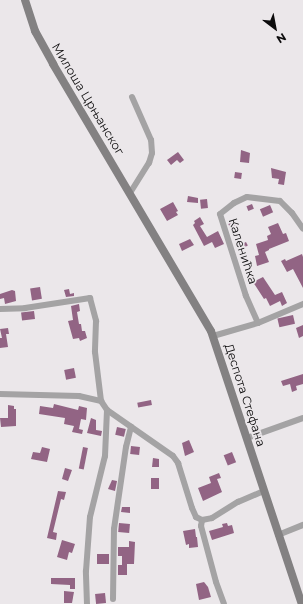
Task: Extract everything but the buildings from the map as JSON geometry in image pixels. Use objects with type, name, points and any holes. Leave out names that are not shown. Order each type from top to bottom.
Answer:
[{"type":"main road","name":"Милоша Црњанског","points":[[25,0],[41,42],[138,207]]},
{"type":"main road","name":"Деспота Стефана","points":[[138,207],[213,336],[302,604]]},
{"type":"street","points":[[130,193],[149,163],[152,153],[151,140],[132,97]]},
{"type":"street","name":"Каленићка","points":[[258,322],[246,296],[220,214],[234,203],[247,197],[280,201],[292,213],[303,229]]},
{"type":"street","points":[[0,309],[25,308],[90,298],[96,321],[95,352],[101,401],[107,410],[174,456],[178,463],[196,517],[202,520],[212,518],[238,502],[264,491]]},
{"type":"street","points":[[213,336],[258,322],[303,304]]},
{"type":"street","points":[[0,394],[79,396],[101,401]]},
{"type":"street","points":[[87,604],[86,571],[90,517],[105,456],[107,410]]},
{"type":"street","points":[[247,438],[303,418]]},
{"type":"street","points":[[113,599],[114,528],[126,447],[131,427]]},
{"type":"street","points":[[202,520],[201,526],[216,582],[224,604]]},
{"type":"street","points":[[278,535],[303,525]]}]
